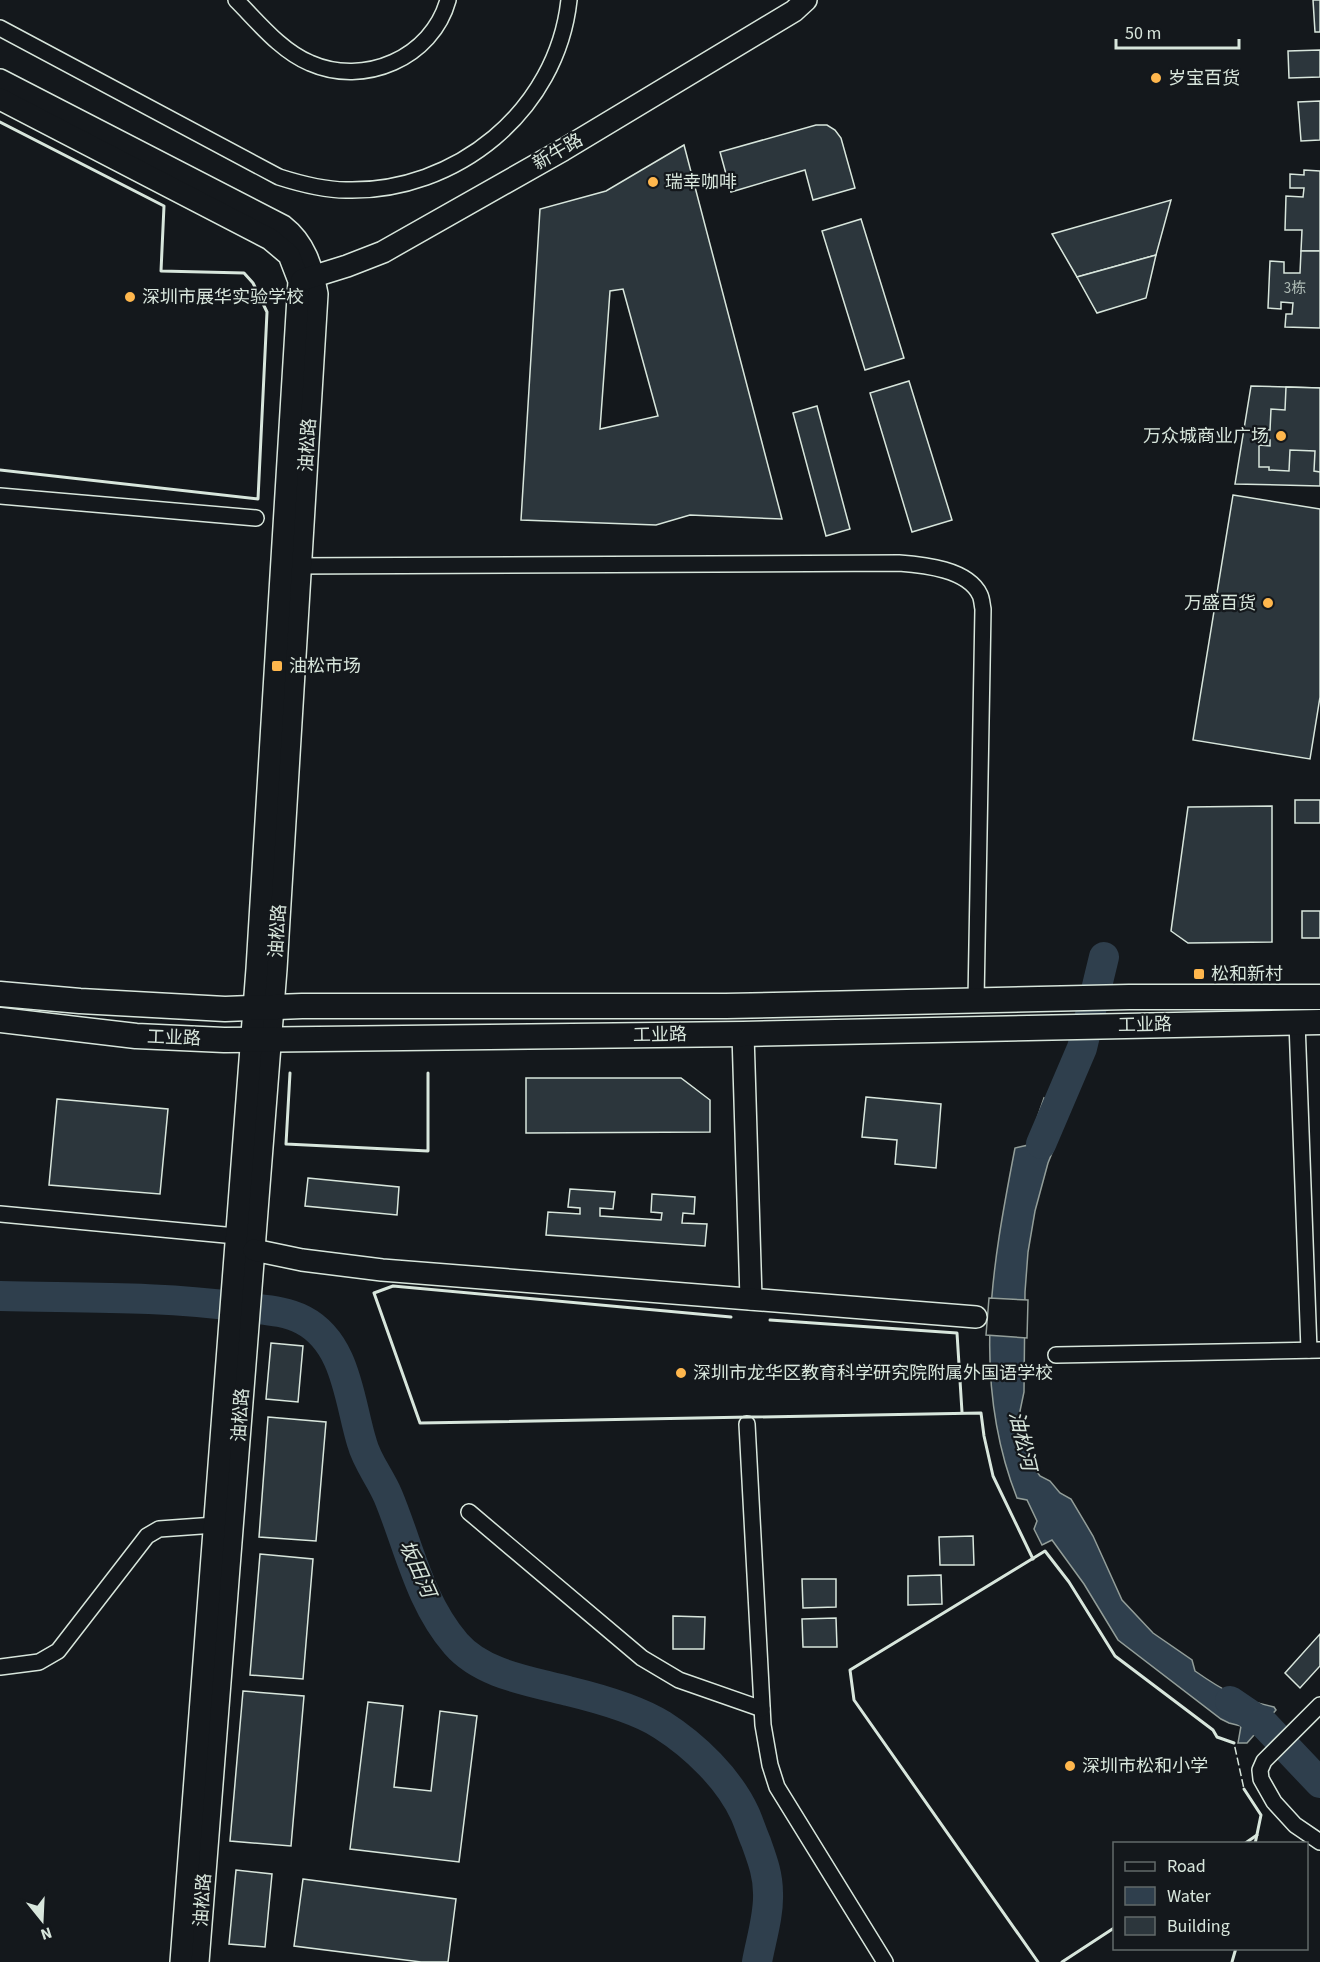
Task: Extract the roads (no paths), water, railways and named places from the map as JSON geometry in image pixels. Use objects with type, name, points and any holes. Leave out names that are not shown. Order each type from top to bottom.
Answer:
[{"type":"main road","name":"工业路","points":[[0,994],[225,1010],[726,1006],[1129,997],[1320,997]]},
{"type":"main road","name":"工业路","points":[[0,1020],[136,1036],[261,1039],[742,1034],[1308,1022]]},
{"type":"street","points":[[236,0],[291,52],[309,63],[328,70],[349,72],[379,68],[408,55],[436,26],[448,0]]},
{"type":"street","points":[[0,28],[279,177],[322,188],[368,190],[413,182],[434,175],[475,153],[493,140],[525,107],[549,69],[564,26],[569,0]]},
{"type":"street","name":"新牛路","points":[[306,278],[383,252],[563,150],[794,10],[806,0]]},
{"type":"street","name":"油松路","points":[[0,80],[282,226],[291,232],[303,248],[306,278]]},
{"type":"street","name":"油松路","points":[[0,99],[270,239],[289,255],[306,278],[317,306],[291,566],[247,1260],[215,1525],[181,1962]]},
{"type":"street","points":[[0,496],[256,518]]},
{"type":"street","points":[[291,566],[899,563],[930,566],[952,572],[980,595],[983,609],[976,1001]]},
{"type":"street","points":[[1056,1355],[1315,1350],[1308,1022]]},
{"type":"street","points":[[742,1034],[751,1299]]},
{"type":"street","name":"油松路","points":[[247,1260],[236,1236],[261,1039]]},
{"type":"street","points":[[0,1214],[236,1236]]},
{"type":"street","points":[[247,1260],[302,1260],[382,1270],[976,1317]]},
{"type":"street","name":"油松路","points":[[198,1962],[238,1341]]},
{"type":"street","points":[[747,1424],[765,1745],[777,1787],[885,1962]]},
{"type":"street","points":[[469,1512],[642,1658],[678,1680],[762,1709]]},
{"type":"street","points":[[0,1667],[39,1662],[58,1651],[147,1536],[154,1531],[166,1528],[215,1525]]},
{"type":"street","points":[[1320,1705],[1264,1761],[1260,1770],[1261,1779],[1274,1802],[1295,1825],[1320,1842]]},
{"type":"water","points":[[1044,1098],[1068,1113],[1048,1163],[1035,1211],[1028,1252],[1025,1292],[1024,1392],[1020,1411],[1022,1435],[1032,1465],[1040,1476],[1050,1481],[1060,1493],[1071,1499],[1093,1536],[1122,1600],[1153,1633],[1192,1660],[1195,1671],[1233,1694],[1274,1707],[1276,1710],[1247,1743],[1238,1743],[1241,1726],[1221,1719],[1118,1640],[1084,1584],[1052,1540],[1042,1545],[1034,1529],[1037,1521],[1027,1500],[1017,1498],[1003,1454],[994,1411],[990,1367],[993,1280],[1015,1148],[1028,1145]]},
{"type":"waterway","name":"油松河","points":[[1041,1144],[1082,1048],[1104,957]]},
{"type":"waterway","name":"坂田河","points":[[0,1296],[120,1298],[211,1303],[288,1314],[318,1330],[338,1358],[364,1450],[388,1496],[416,1573],[433,1610],[456,1644],[467,1655],[494,1670],[604,1701],[652,1719],[699,1753],[730,1788],[746,1817],[767,1879],[767,1910],[757,1962]]},
{"type":"waterway","name":"油松河","points":[[1230,1701],[1264,1724],[1320,1783]]},
{"type":"place","name":"岁宝百货","points":[[1156,78]]},
{"type":"place","name":"瑞幸咖啡","points":[[653,182]]},
{"type":"place","name":"深圳市展华实验学校","points":[[130,297]]},
{"type":"place","name":"万众城商业广场","points":[[1281,436]]},
{"type":"place","name":"万盛百货","points":[[1268,603]]},
{"type":"place","name":"油松市场","points":[[277,666]]},
{"type":"place","name":"松和新村","points":[[1199,974]]},
{"type":"place","name":"深圳市龙华区教育科学研究院附属外国语学校","points":[[681,1373]]},
{"type":"place","name":"深圳市松和小学","points":[[1070,1766]]}]
